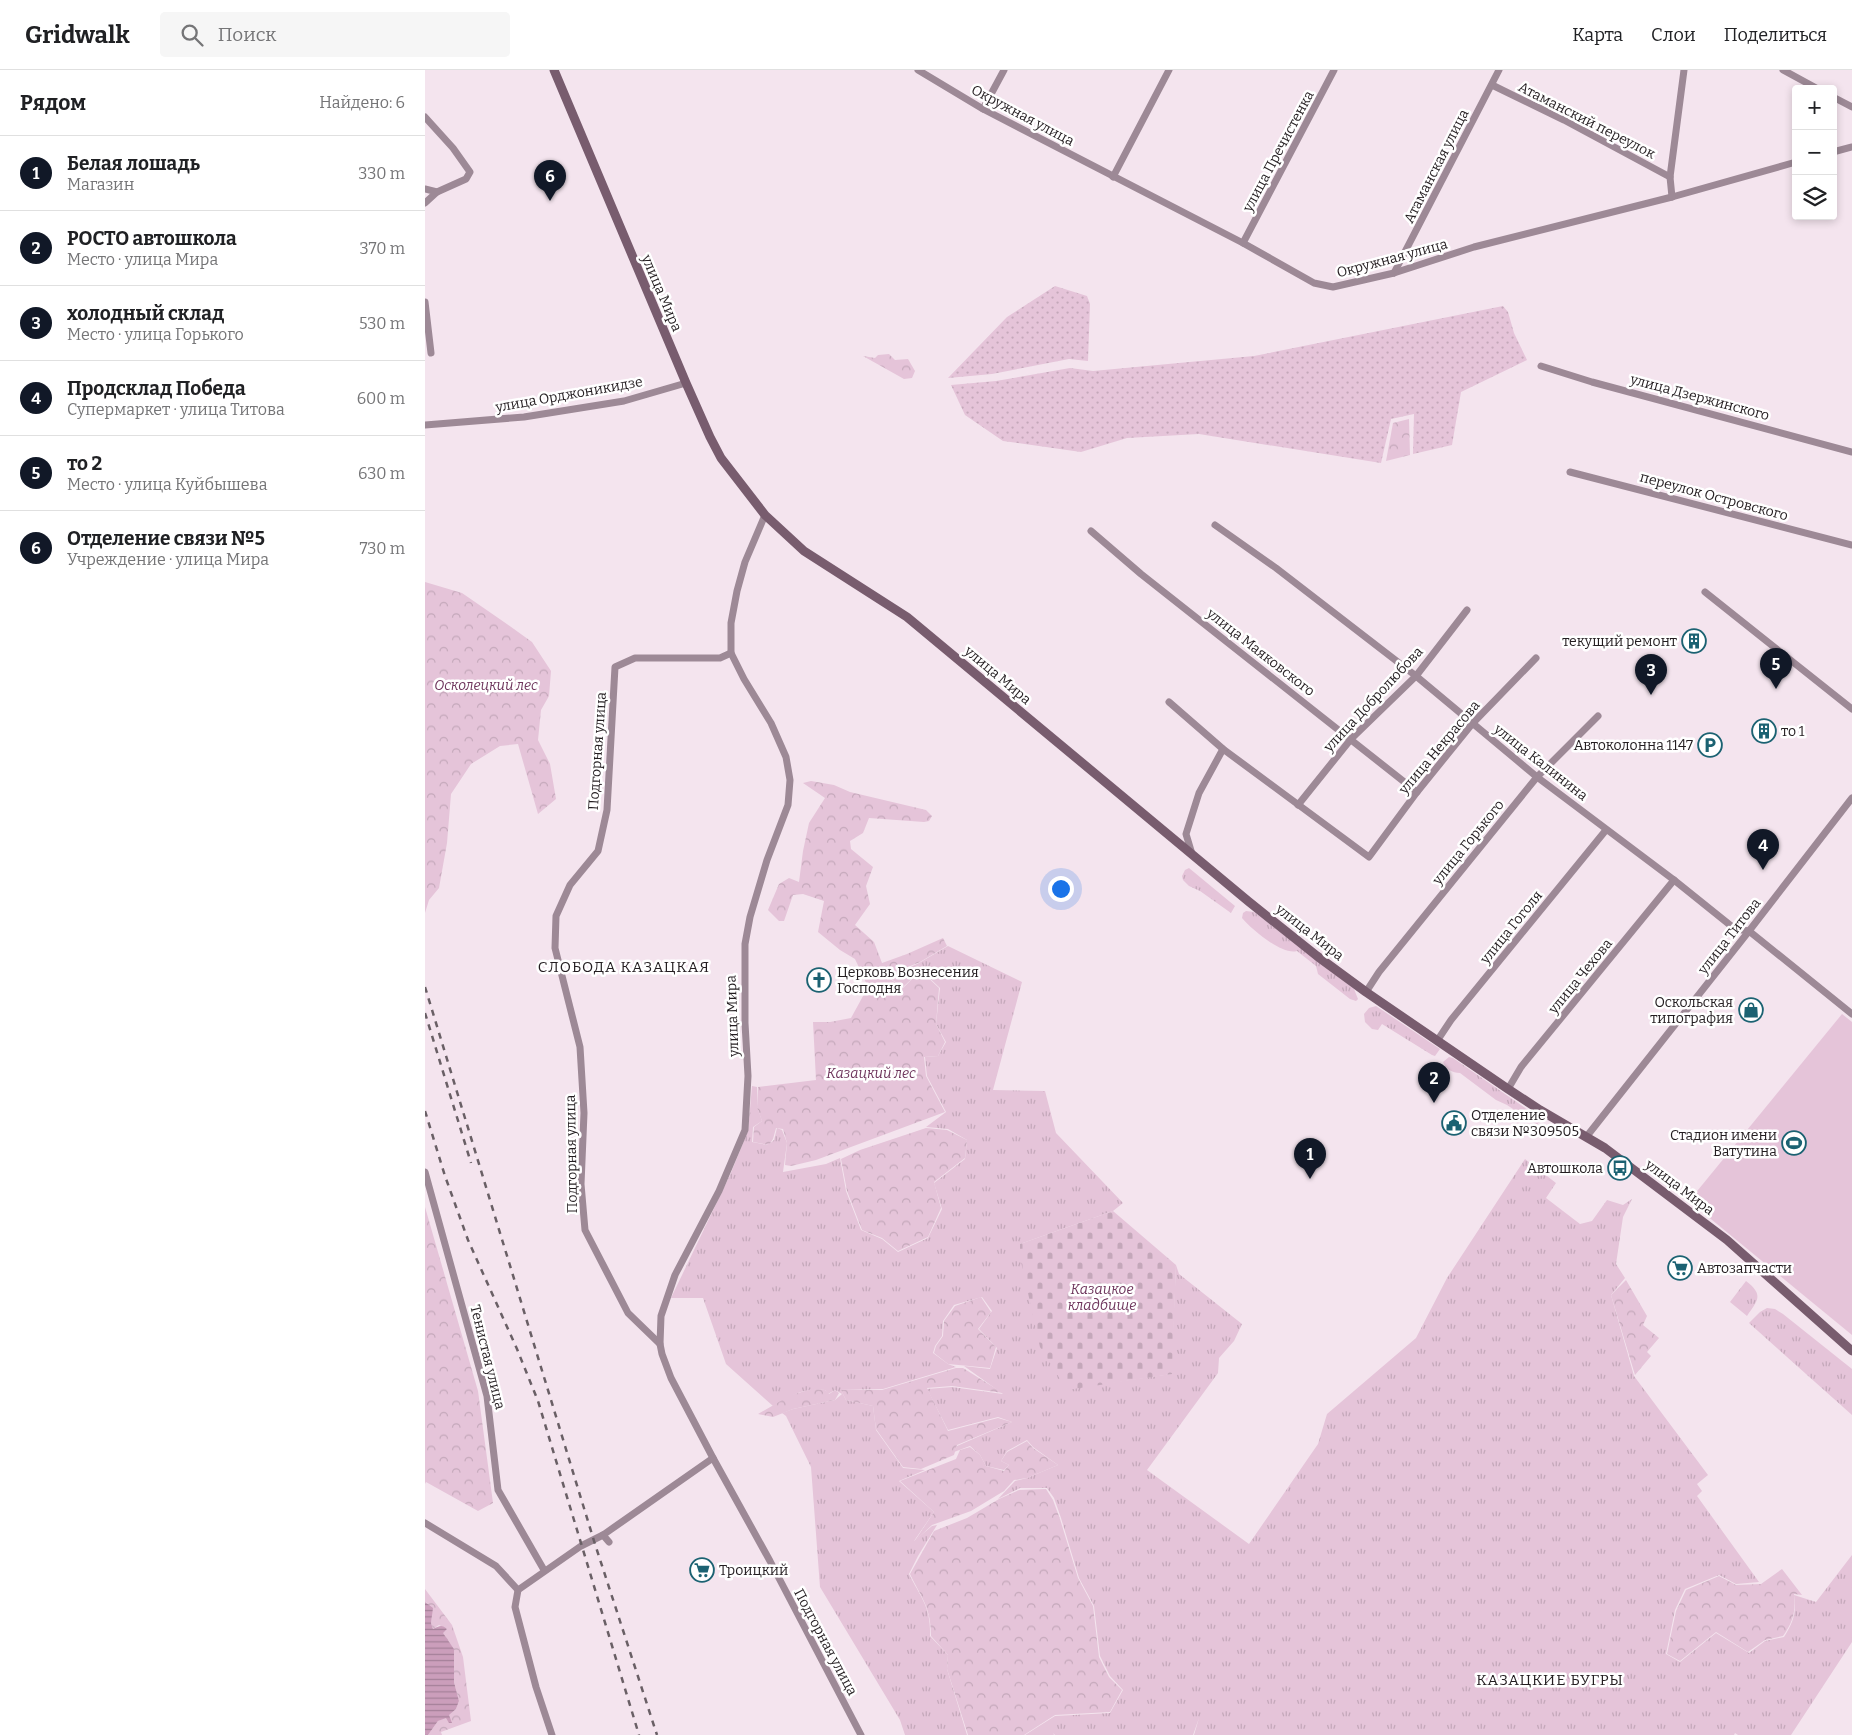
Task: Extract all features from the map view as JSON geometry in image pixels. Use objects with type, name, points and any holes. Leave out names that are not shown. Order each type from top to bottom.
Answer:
[{"type":"main road","name":"улица Мира","points":[[555,70],[686,382],[721,458],[765,515],[804,551],[907,617],[1302,943],[1366,992],[1437,1041],[1540,1110],[1605,1148],[1727,1240],[1852,1351]]},
{"type":"street","name":"Окружная улица","points":[[918,70],[983,109],[1243,243],[1315,283],[1333,287],[1395,273],[1474,248],[1672,197],[1792,163]]},
{"type":"street","points":[[983,109],[1003,70]]},
{"type":"street","points":[[1113,177],[1169,70]]},
{"type":"street","name":"улица Пречистенка","points":[[1243,243],[1334,70]]},
{"type":"street","name":"Атаманская улица","points":[[1395,273],[1499,70]]},
{"type":"street","points":[[1672,197],[1670,177],[1684,70]]},
{"type":"street","points":[[1783,70],[1811,85]]},
{"type":"street","name":"Атаманский переулок","points":[[1492,85],[1564,120],[1670,177]]},
{"type":"street","points":[[1837,99],[1852,107]]},
{"type":"street","points":[[425,117],[453,148],[470,172],[466,179],[437,192],[425,203]]},
{"type":"street","points":[[1837,151],[1852,147]]},
{"type":"street","points":[[425,189],[437,192]]},
{"type":"street","points":[[425,302],[431,353]]},
{"type":"street","name":"улица Дзержинского","points":[[1541,366],[1592,382],[1852,452]]},
{"type":"street","name":"улица Орджоникидзе","points":[[425,425],[524,418],[624,400],[686,382]]},
{"type":"street","name":"переулок Островского","points":[[1570,472],[1852,545]]},
{"type":"street","name":"улица Мира","points":[[660,1344],[661,1316],[675,1275],[719,1191],[745,1130],[748,1076],[745,1023],[745,944],[750,917],[767,860],[788,805],[790,780],[786,757],[771,723],[743,679],[731,653],[731,623],[737,591],[745,562],[765,515]]},
{"type":"street","name":"улица Калинина","points":[[1215,525],[1284,574],[1416,676],[1537,777],[1674,880],[1735,930],[1749,931],[1852,1014]]},
{"type":"street","name":"улица Маяковского","points":[[1091,531],[1141,574],[1417,792]]},
{"type":"street","points":[[1705,592],[1852,708]]},
{"type":"street","name":"улица Добролюбова","points":[[1297,805],[1351,739],[1416,676],[1467,610]]},
{"type":"street","name":"Подгорная улица","points":[[731,653],[720,658],[635,658],[615,667],[607,810],[598,851],[569,885],[556,916],[555,948],[580,1047],[584,1113],[581,1184],[585,1230],[628,1313],[660,1344],[661,1354],[671,1378],[861,1735]]},
{"type":"street","name":"улица Некрасова","points":[[1297,805],[1369,857],[1417,792],[1472,724],[1536,658]]},
{"type":"street","points":[[1169,702],[1223,749],[1297,805]]},
{"type":"street","name":"улица Горького","points":[[1366,992],[1385,964],[1537,777],[1598,716]]},
{"type":"street","points":[[1192,854],[1186,834],[1199,793],[1223,749]]},
{"type":"street","name":"улица Титова","points":[[1587,1136],[1852,798]]},
{"type":"street","name":"улица Гоголя","points":[[1437,1041],[1457,1013],[1607,830]]},
{"type":"street","name":"улица Чехова","points":[[1508,1089],[1521,1067],[1674,880]]},
{"type":"street","name":"Тенистая улица","points":[[425,1172],[487,1396],[498,1490],[544,1570]]},
{"type":"street","points":[[552,1735],[536,1687],[515,1607],[517,1590],[581,1546],[603,1535],[713,1458]]},
{"type":"street","points":[[425,1523],[495,1566],[517,1590]]},
{"type":"street","points":[[603,1535],[609,1542]]},
{"type":"green space","points":[[1055,286],[1087,296],[1090,304],[1088,361],[1069,359],[992,374],[948,378],[1007,317]]},
{"type":"green space","points":[[1503,306],[1508,312],[1514,333],[1527,360],[1461,392],[1452,445],[1413,454],[1414,414],[1391,419],[1381,463],[1199,434],[1127,438],[1081,452],[1003,441],[965,415],[951,385],[996,381],[1070,368],[1093,371],[1254,356]]},
{"type":"green space","points":[[889,354],[895,360],[908,359],[915,371],[912,378],[904,379],[863,356],[875,358],[878,355]]},
{"type":"green space","points":[[1409,419],[1410,455],[1386,461],[1393,423]]},
{"type":"green space","name":"Осколецкий лес","points":[[425,582],[462,593],[504,622],[532,642],[551,671],[549,696],[541,710],[538,740],[550,764],[556,799],[538,814],[518,744],[500,746],[471,764],[451,794],[447,843],[439,888],[429,900],[425,913]]},
{"type":"green space","name":"Казацкий лес","points":[[811,781],[834,785],[850,792],[926,810],[932,816],[929,821],[924,822],[869,818],[863,833],[850,841],[851,849],[873,867],[866,886],[870,904],[855,925],[874,942],[882,963],[943,938],[947,946],[920,962],[886,976],[903,988],[916,975],[923,973],[939,988],[936,1024],[945,1042],[938,1056],[924,1057],[926,1076],[945,1112],[816,1160],[791,1166],[785,1165],[787,1143],[783,1129],[776,1128],[769,1145],[753,1142],[754,1127],[762,1121],[757,1107],[758,1087],[816,1080],[813,1022],[830,1022],[851,1018],[868,987],[855,959],[840,950],[818,932],[824,901],[803,894],[793,895],[784,921],[779,921],[768,910],[779,884],[789,878],[799,882],[809,823],[825,798],[803,783]]},
{"type":"green space","points":[[1189,868],[1235,906],[1231,913],[1200,891],[1189,886],[1183,880],[1182,876],[1185,870]]},
{"type":"green space","points":[[1246,911],[1254,912],[1354,989],[1358,999],[1356,1001],[1350,999],[1318,974],[1316,966],[1297,951],[1284,950],[1260,935],[1242,918],[1243,913]]},
{"type":"green space","points":[[948,946],[1022,982],[993,1090],[1045,1091],[1056,1133],[1123,1203],[1113,1211],[1020,1244],[1067,1389],[1171,1374],[1176,1265],[1179,1274],[1242,1324],[1234,1341],[1219,1358],[1218,1373],[1147,1470],[1249,1544],[1318,1444],[1327,1414],[1416,1338],[1447,1278],[1525,1159],[1556,1183],[1546,1198],[1580,1224],[1592,1221],[1607,1200],[1623,1205],[1632,1199],[1623,1217],[1616,1264],[1625,1278],[1611,1295],[1634,1376],[1708,1475],[1697,1484],[1702,1491],[1697,1496],[1759,1582],[1736,1584],[1719,1575],[1685,1589],[1675,1610],[1666,1654],[1680,1662],[1716,1633],[1749,1653],[1765,1641],[1784,1637],[1794,1617],[1794,1595],[1816,1602],[1852,1555],[1852,1642],[1791,1735],[1738,1735],[1735,1733],[1734,1735],[1194,1735],[1199,1718],[1193,1735],[1055,1735],[1053,1733],[1054,1735],[1025,1735],[1055,1716],[1110,1713],[1123,1690],[1110,1676],[1100,1656],[1094,1606],[1079,1578],[1054,1498],[1047,1488],[1020,1488],[998,1499],[1015,1481],[1058,1465],[1033,1447],[1027,1440],[1007,1451],[1001,1461],[1009,1465],[1004,1470],[986,1466],[980,1455],[970,1446],[954,1452],[957,1446],[1012,1422],[998,1417],[948,1430],[927,1389],[952,1387],[1003,1394],[964,1366],[990,1369],[997,1348],[979,1329],[992,1311],[982,1297],[954,1305],[943,1321],[942,1336],[935,1346],[933,1353],[948,1364],[956,1367],[883,1389],[841,1390],[846,1400],[873,1406],[876,1430],[903,1468],[925,1470],[899,1481],[934,1512],[914,1541],[932,1526],[937,1525],[909,1574],[927,1610],[930,1636],[948,1655],[947,1669],[967,1735],[905,1735],[900,1720],[820,1587],[811,1467],[786,1416],[782,1413],[835,1400],[842,1394],[835,1390],[828,1394],[825,1390],[803,1391],[773,1406],[726,1364],[703,1298],[671,1298],[730,1175],[748,1131],[752,1086],[757,1087],[757,1106],[762,1121],[753,1127],[752,1142],[768,1145],[774,1140],[777,1128],[782,1130],[787,1143],[783,1172],[826,1164],[840,1158],[846,1191],[861,1230],[882,1239],[898,1252],[928,1238],[942,1209],[934,1183],[965,1159],[967,1140],[948,1129],[926,1127],[946,1112],[927,1076],[925,1057],[938,1056],[946,1042],[936,1024],[940,988],[923,972],[916,975],[903,987],[888,977],[919,963]]},
{"type":"green space","points":[[1376,1006],[1440,1049],[1435,1056],[1382,1024],[1378,1030],[1372,1029],[1365,1022],[1364,1014],[1369,1008]]},
{"type":"green space","name":"Стадион имени Ватутина","points":[[1842,1014],[1852,1022],[1852,1335],[1689,1201]]},
{"type":"green space","points":[[1449,1057],[1541,1119],[1537,1125],[1496,1100],[1460,1073],[1448,1069],[1443,1062]]},
{"type":"green space","points":[[926,1128],[947,1130],[967,1140],[965,1158],[934,1182],[941,1208],[928,1237],[898,1251],[882,1238],[862,1230],[847,1191],[841,1159],[860,1150]]},
{"type":"green space","points":[[425,1207],[478,1391],[493,1503],[478,1511],[426,1482],[425,1484]]},
{"type":"green space","name":"Казацкое кладбище","points":[[1113,1211],[1176,1265],[1172,1374],[1067,1390],[1040,1347],[1020,1257],[1020,1244]]},
{"type":"green space","points":[[1626,1280],[1647,1316],[1643,1325],[1659,1338],[1647,1352],[1651,1356],[1635,1375],[1611,1295]]},
{"type":"green space","points":[[1746,1281],[1757,1294],[1756,1302],[1747,1316],[1730,1302]]},
{"type":"green space","points":[[981,1297],[991,1312],[978,1329],[996,1347],[990,1368],[948,1364],[934,1353],[936,1346],[943,1336],[944,1321],[955,1306]]},
{"type":"green space","points":[[1767,1308],[1775,1309],[1783,1314],[1852,1369],[1852,1415],[1749,1323]]},
{"type":"green space","points":[[956,1368],[963,1368],[1003,1393],[952,1386],[927,1388],[948,1431],[998,1418],[1012,1422],[957,1445],[954,1455],[921,1469],[903,1467],[876,1429],[873,1406],[846,1400],[841,1390],[882,1390]]},
{"type":"green space","points":[[812,1389],[825,1390],[829,1394],[835,1390],[839,1393],[835,1400],[793,1409],[773,1417],[758,1414],[791,1395]]},
{"type":"green space","points":[[1027,1441],[1033,1448],[1058,1465],[1027,1478],[1014,1480],[1004,1491],[971,1511],[932,1525],[914,1542],[934,1512],[900,1481],[956,1459],[960,1450],[970,1447],[980,1455],[986,1466],[1004,1471],[1009,1465],[1001,1461],[1007,1452]]},
{"type":"green space","points":[[1046,1489],[1053,1500],[1060,1519],[1078,1578],[1093,1606],[1099,1657],[1109,1677],[1122,1690],[1110,1712],[1055,1715],[1024,1735],[968,1735],[947,1669],[948,1655],[931,1636],[928,1610],[910,1574],[934,1531],[967,1518],[999,1499],[1019,1490]]},
{"type":"green space","points":[[1782,1569],[1802,1595],[1794,1594],[1795,1606],[1793,1616],[1783,1636],[1765,1640],[1748,1652],[1716,1632],[1680,1661],[1667,1654],[1676,1611],[1686,1590],[1719,1576],[1736,1585],[1761,1584]]},
{"type":"green space","points":[[425,1589],[452,1625],[463,1657],[471,1721],[441,1732],[442,1735],[428,1735],[438,1721],[456,1709],[459,1701],[454,1682],[454,1649],[442,1633],[447,1629],[439,1625],[433,1629],[431,1623],[432,1614],[425,1602]]},
{"type":"shaded area","points":[[425,1602],[433,1608],[431,1623],[433,1629],[444,1626],[447,1629],[443,1633],[454,1649],[454,1682],[459,1701],[456,1709],[449,1715],[452,1723],[449,1723],[446,1718],[438,1721],[428,1735],[425,1735]]},
{"type":"railway","points":[[425,987],[594,1541],[657,1735]]},
{"type":"railway","points":[[425,1013],[471,1163]]},
{"type":"railway","points":[[425,1111],[445,1176],[468,1240],[538,1401],[639,1735]]},
{"type":"place","name":"Отделение связи №5","points":[[550,201]]},
{"type":"place","name":"текущий ремонт","points":[[1694,641]]},
{"type":"place","name":"то 2","points":[[1776,689]]},
{"type":"place","name":"холодный склад","points":[[1651,695]]},
{"type":"place","name":"то 1","points":[[1764,731]]},
{"type":"place","name":"Автоколонна 1147","points":[[1710,745]]},
{"type":"place","name":"Продсклад Победа","points":[[1763,870]]},
{"type":"place","name":"Церковь Вознесения Господня","points":[[819,980]]},
{"type":"place","name":"Оскольская типография","points":[[1751,1010]]},
{"type":"place","name":"РОСТО автошкола","points":[[1434,1103]]},
{"type":"place","name":"Отделение связи №309505","points":[[1454,1123]]},
{"type":"place","name":"Стадион имени Ватутина","points":[[1794,1143]]},
{"type":"place","name":"Автошкола","points":[[1620,1168]]},
{"type":"place","name":"Белая лошадь","points":[[1310,1179]]},
{"type":"place","name":"Автозапчасти","points":[[1680,1268]]},
{"type":"place","name":"Троицкий","points":[[702,1570]]},
{"type":"district","name":"СЛОБОДА КАЗАЦКАЯ","points":[[624,967]]},
{"type":"district","name":"КАЗАЦКИЕ БУГРЫ","points":[[1550,1680]]}]
